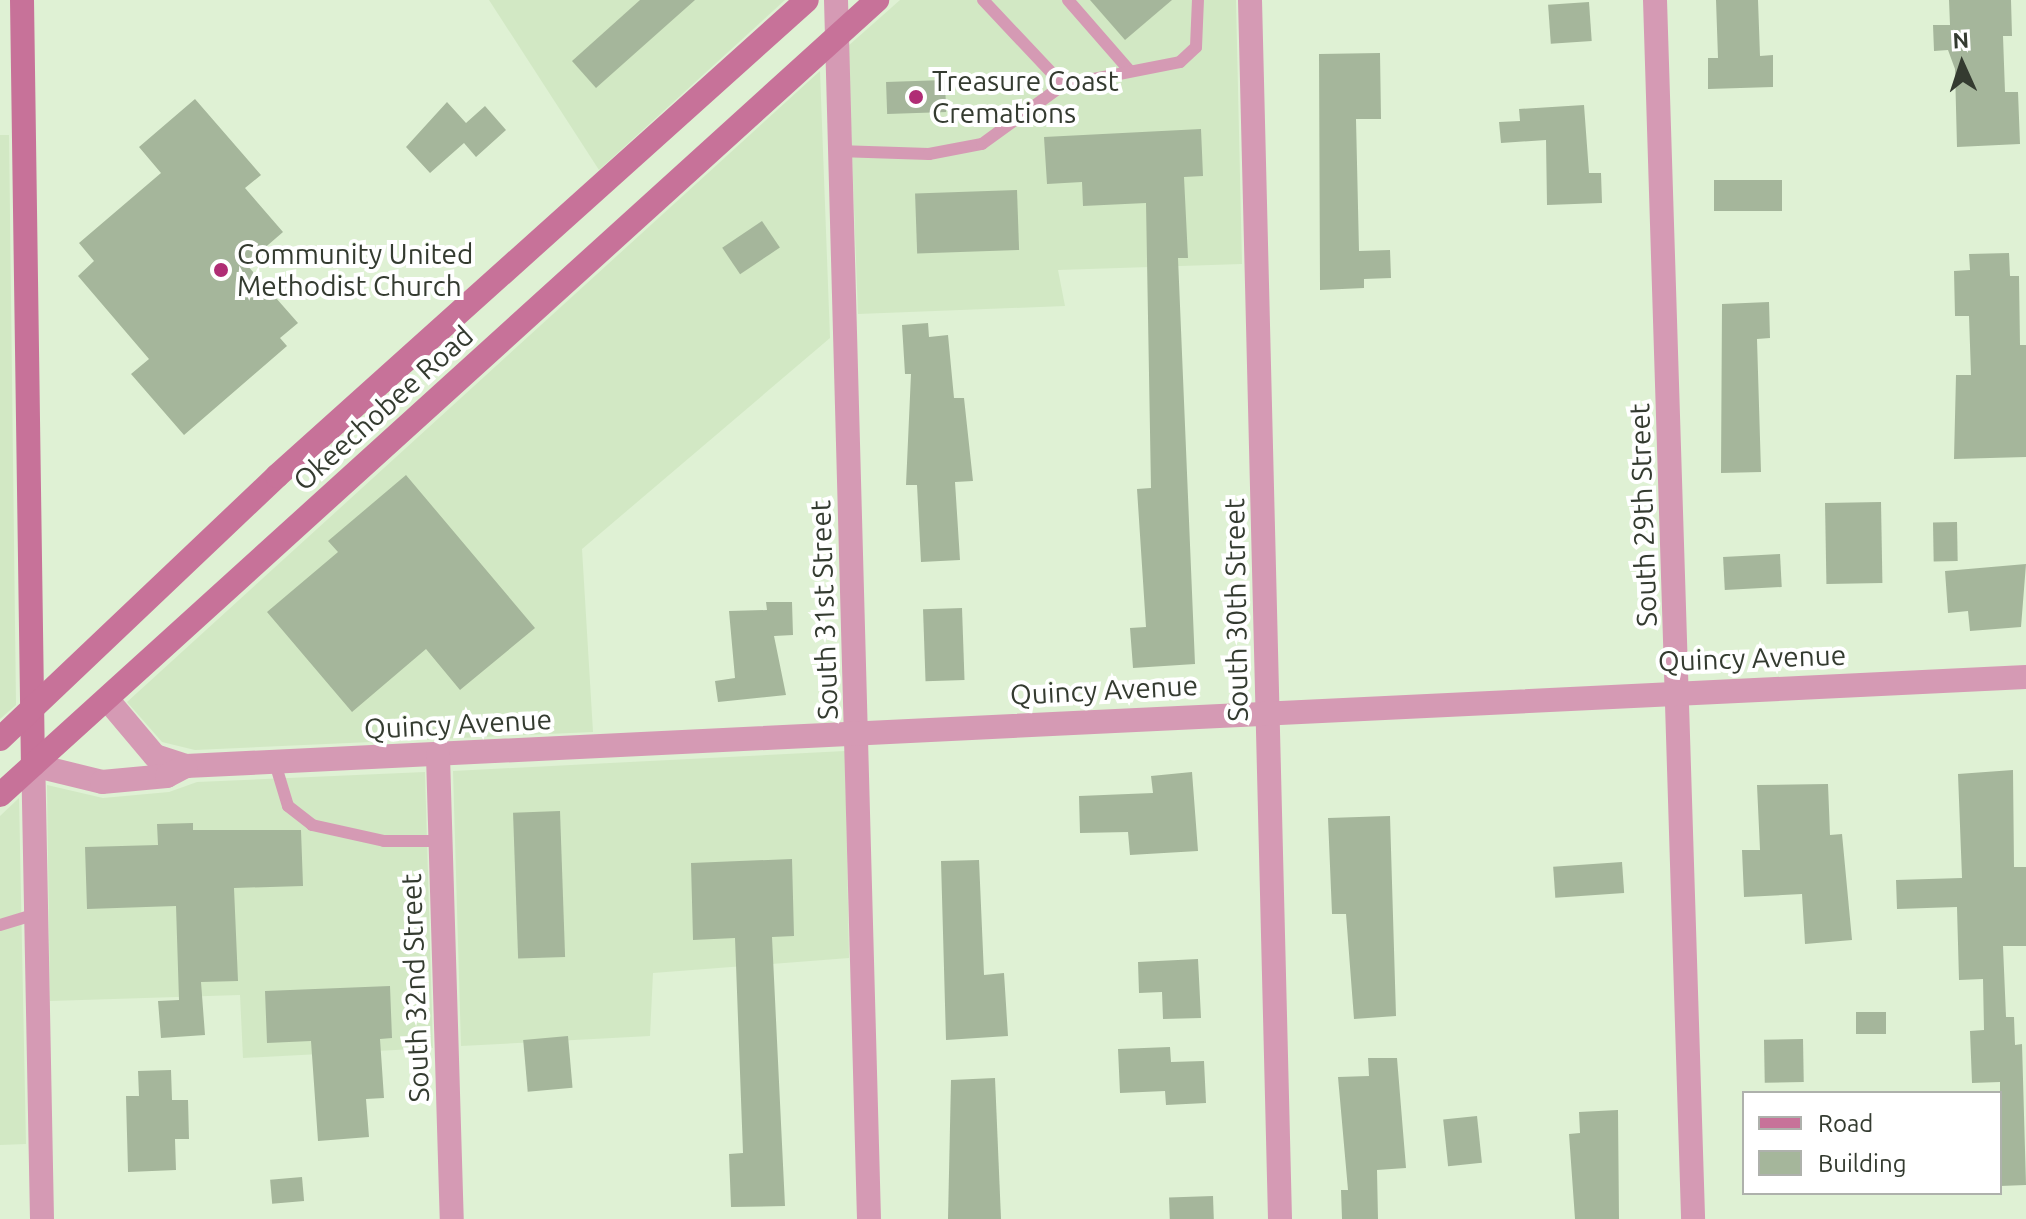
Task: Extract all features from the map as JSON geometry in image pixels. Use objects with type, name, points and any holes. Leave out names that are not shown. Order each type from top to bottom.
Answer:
[{"type":"main road","points":[[22,0],[33,765]]},
{"type":"main road","name":"Okeechobee Road","points":[[0,739],[277,476],[807,0]]},
{"type":"main road","name":"Okeechobee Road","points":[[0,795],[877,0]]},
{"type":"street","name":"South 31st Street","points":[[836,0],[833,39],[859,734],[869,1219]]},
{"type":"street","name":"South 30th Street","points":[[1250,0],[1280,1219]]},
{"type":"street","name":"South 29th Street","points":[[1655,0],[1679,691],[1693,1219]]},
{"type":"street","name":"Quincy Avenue","points":[[107,699],[155,756],[186,766],[438,756],[1268,710],[2026,677]]},
{"type":"street","name":"South 32nd Street","points":[[438,756],[452,1219]]},
{"type":"street","name":"Quincy Avenue","points":[[33,765],[102,782],[167,776],[186,766]]},
{"type":"street","points":[[33,765],[42,1219]]},
{"type":"lane","points":[[983,0],[1063,85]]},
{"type":"lane","points":[[1068,0],[1129,70]]},
{"type":"lane","points":[[838,151],[929,154],[982,144],[1063,85],[1180,62],[1196,47],[1198,0]]},
{"type":"lane","points":[[275,763],[288,806],[312,825],[384,841],[441,841]]},
{"type":"lane","points":[[0,925],[35,914]]},
{"type":"shaded area","points":[[489,0],[785,0],[599,170]]},
{"type":"shaded area","points":[[900,0],[1236,0],[1242,264],[1058,270],[1065,306],[858,314],[848,46]]},
{"type":"shaded area","points":[[820,71],[830,338],[582,549],[593,732],[195,750],[162,742],[127,702]]},
{"type":"shaded area","points":[[0,135],[9,135],[16,705],[0,719]]},
{"type":"shaded area","points":[[845,751],[849,958],[653,973],[650,1036],[461,1046],[453,771]]},
{"type":"shaded area","points":[[425,772],[433,1048],[243,1058],[240,995],[50,1001],[47,785],[103,798],[169,792],[197,782]]},
{"type":"shaded area","points":[[19,798],[26,1144],[0,1145],[0,816]]},
{"type":"building","points":[[640,0],[695,0],[596,88],[572,61]]},
{"type":"building","points":[[1090,0],[1172,0],[1125,40]]},
{"type":"building","points":[[1716,0],[1758,0],[1760,56],[1773,55],[1773,87],[1708,89],[1708,58],[1718,58]]},
{"type":"building","points":[[1949,0],[2011,0],[2012,36],[2003,36],[2005,92],[2018,92],[2020,144],[1957,147],[1955,69],[1948,50],[1934,51],[1933,25],[1950,25]]},
{"type":"building","points":[[1589,2],[1592,41],[1551,44],[1548,5]]},
{"type":"building","points":[[1380,53],[1381,119],[1356,119],[1359,251],[1390,250],[1391,278],[1364,279],[1364,288],[1320,290],[1319,54]]},
{"type":"building","name":"Treasure Coast Cremations","points":[[945,80],[946,112],[887,114],[886,82]]},
{"type":"building","name":"Community United Methodist Church","points":[[195,99],[261,175],[245,188],[283,232],[246,264],[298,323],[280,338],[287,346],[184,435],[131,374],[149,359],[78,276],[94,261],[79,243],[161,173],[139,147]]},
{"type":"building","points":[[447,102],[466,123],[485,106],[506,130],[476,157],[464,143],[430,173],[406,147]]},
{"type":"building","points":[[1584,105],[1589,173],[1601,173],[1602,203],[1547,205],[1546,140],[1501,143],[1499,122],[1520,121],[1519,109]]},
{"type":"building","points":[[1201,129],[1203,176],[1184,177],[1188,258],[1178,258],[1195,664],[1133,668],[1130,628],[1146,627],[1137,489],[1151,488],[1146,203],[1083,206],[1082,182],[1047,184],[1044,137]]},
{"type":"building","points":[[1714,180],[1782,180],[1782,211],[1714,211]]},
{"type":"building","points":[[1017,190],[1019,250],[917,254],[915,194]]},
{"type":"building","points":[[762,221],[780,248],[740,274],[722,248]]},
{"type":"building","points":[[2009,253],[2010,276],[2019,276],[2020,345],[2026,345],[2026,457],[1954,459],[1956,375],[1971,375],[1969,316],[1955,316],[1954,271],[1970,270],[1969,254]]},
{"type":"building","points":[[1769,302],[1770,338],[1757,339],[1761,472],[1721,473],[1722,304]]},
{"type":"building","points":[[928,323],[929,337],[948,335],[954,398],[964,398],[973,481],[955,482],[960,560],[921,562],[917,485],[906,485],[911,374],[905,374],[902,325]]},
{"type":"building","points":[[406,475],[535,628],[460,690],[426,649],[352,712],[267,612],[338,552],[328,541]]},
{"type":"building","points":[[1881,502],[1882,583],[1826,584],[1825,503]]},
{"type":"building","points":[[1933,522],[1957,522],[1958,561],[1934,561]]},
{"type":"building","points":[[1780,554],[1782,587],[1725,590],[1723,557]]},
{"type":"building","points":[[2026,564],[2021,627],[1970,631],[1968,611],[1948,613],[1945,571]]},
{"type":"building","points":[[766,602],[792,602],[793,635],[774,636],[786,695],[718,702],[715,681],[735,678],[729,611],[767,610]]},
{"type":"building","points":[[962,608],[965,680],[926,681],[923,609]]},
{"type":"building","points":[[2013,770],[2014,867],[2026,867],[2026,946],[2003,946],[2006,1017],[2014,1017],[2015,1045],[2022,1044],[2026,1185],[2002,1186],[2000,1082],[1972,1083],[1970,1031],[1984,1030],[1983,979],[1959,980],[1957,907],[1897,909],[1896,880],[1962,878],[1958,774]]},
{"type":"building","points":[[1192,772],[1198,851],[1130,855],[1128,832],[1080,833],[1079,796],[1153,793],[1151,776]]},
{"type":"building","points":[[1828,784],[1830,835],[1842,834],[1852,940],[1805,944],[1802,894],[1744,897],[1742,850],[1760,850],[1757,785]]},
{"type":"building","points":[[560,811],[565,957],[518,959],[513,813]]},
{"type":"building","points":[[1390,816],[1396,1016],[1354,1019],[1346,914],[1332,914],[1328,818]]},
{"type":"building","points":[[193,823],[193,830],[301,830],[303,886],[234,888],[238,981],[201,982],[205,1035],[161,1038],[158,1001],[179,1000],[176,906],[87,909],[85,847],[158,845],[157,824]]},
{"type":"building","points":[[792,859],[794,936],[772,937],[785,1206],[731,1207],[729,1154],[743,1153],[735,938],[693,940],[691,863]]},
{"type":"building","points":[[979,860],[984,975],[1004,973],[1008,1036],[946,1040],[941,861]]},
{"type":"building","points":[[1622,862],[1624,893],[1555,898],[1553,867]]},
{"type":"building","points":[[1198,959],[1201,1018],[1163,1019],[1162,992],[1139,993],[1138,962]]},
{"type":"building","points":[[390,986],[392,1038],[380,1039],[384,1098],[366,1099],[369,1137],[318,1141],[311,1041],[267,1043],[265,991]]},
{"type":"building","points":[[1856,1012],[1886,1012],[1886,1034],[1856,1034]]},
{"type":"building","points":[[568,1036],[573,1088],[528,1092],[523,1040]]},
{"type":"building","points":[[1803,1039],[1804,1082],[1765,1083],[1764,1040]]},
{"type":"building","points":[[1170,1047],[1171,1062],[1204,1061],[1206,1103],[1166,1105],[1165,1091],[1120,1093],[1118,1049]]},
{"type":"building","points":[[1368,1058],[1397,1058],[1406,1168],[1377,1170],[1378,1219],[1342,1219],[1341,1190],[1348,1190],[1338,1077],[1369,1076]]},
{"type":"building","points":[[171,1070],[172,1100],[188,1100],[189,1139],[175,1139],[176,1170],[128,1172],[126,1096],[139,1096],[138,1071]]},
{"type":"building","points":[[995,1078],[1001,1219],[948,1219],[951,1080]]},
{"type":"building","points":[[1618,1110],[1619,1219],[1575,1219],[1569,1134],[1580,1133],[1579,1112]]},
{"type":"building","points":[[1477,1116],[1482,1163],[1448,1166],[1443,1120]]},
{"type":"building","points":[[302,1177],[304,1201],[272,1204],[270,1180]]},
{"type":"building","points":[[1213,1196],[1214,1219],[1170,1219],[1169,1198]]},
{"type":"place","name":"Treasure Coast Cremations","points":[[916,97]]},
{"type":"place","name":"Community United Methodist Church","points":[[221,270]]}]
